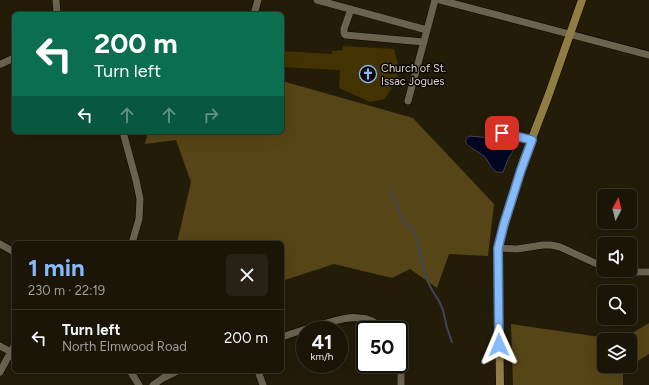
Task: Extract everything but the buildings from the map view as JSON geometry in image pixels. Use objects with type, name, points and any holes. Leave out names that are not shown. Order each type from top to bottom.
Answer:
[{"type":"main road","points":[[500,385],[498,248],[520,173],[582,0]]},
{"type":"street","points":[[56,0],[57,12]]},
{"type":"street","points":[[255,12],[258,0]]},
{"type":"street","points":[[317,0],[427,30]]},
{"type":"street","points":[[408,102],[435,0]]},
{"type":"street","points":[[440,0],[649,55]]},
{"type":"street","points":[[351,9],[344,30],[345,35],[424,42]]},
{"type":"street","points":[[1,64],[12,59]]},
{"type":"street","points":[[502,133],[532,140]]},
{"type":"street","points":[[124,134],[140,199],[139,218],[133,241]]},
{"type":"street","points":[[0,244],[12,251]]},
{"type":"street","points":[[498,248],[517,249],[551,245],[560,247],[597,263]]},
{"type":"street","points":[[637,272],[649,272]]},
{"type":"street","points":[[284,336],[332,321],[359,317],[372,321]]},
{"type":"street","points":[[0,346],[12,349]]},
{"type":"street","points":[[0,372],[12,351]]},
{"type":"street","points":[[131,373],[139,385]]},
{"type":"street","points":[[153,385],[173,373]]},
{"type":"street","points":[[259,373],[263,385]]},
{"type":"street","points":[[401,373],[401,385]]},
{"type":"shaded area","points":[[284,82],[413,118],[494,204],[488,256],[449,254],[437,288],[410,269],[392,278],[334,264],[284,280],[284,241],[177,241],[191,182],[176,140],[145,144],[148,134],[284,134]]},
{"type":"shaded area","points":[[649,323],[649,354],[637,362],[637,333],[633,333]]},
{"type":"shaded area","points":[[511,324],[597,337],[597,373],[623,373],[623,385],[513,385]]},
{"type":"water","points":[[470,136],[491,138],[499,142],[512,144],[513,151],[503,172],[496,172],[484,156],[467,144],[466,139]]},
{"type":"waterway","points":[[390,191],[396,201],[401,218],[415,233],[427,280],[443,310],[452,342]]},
{"type":"place","name":"Church of St. Issac Jogues","points":[[368,74]]},
{"type":"route","points":[[499,345],[498,248],[504,224],[532,140],[502,133]]}]
